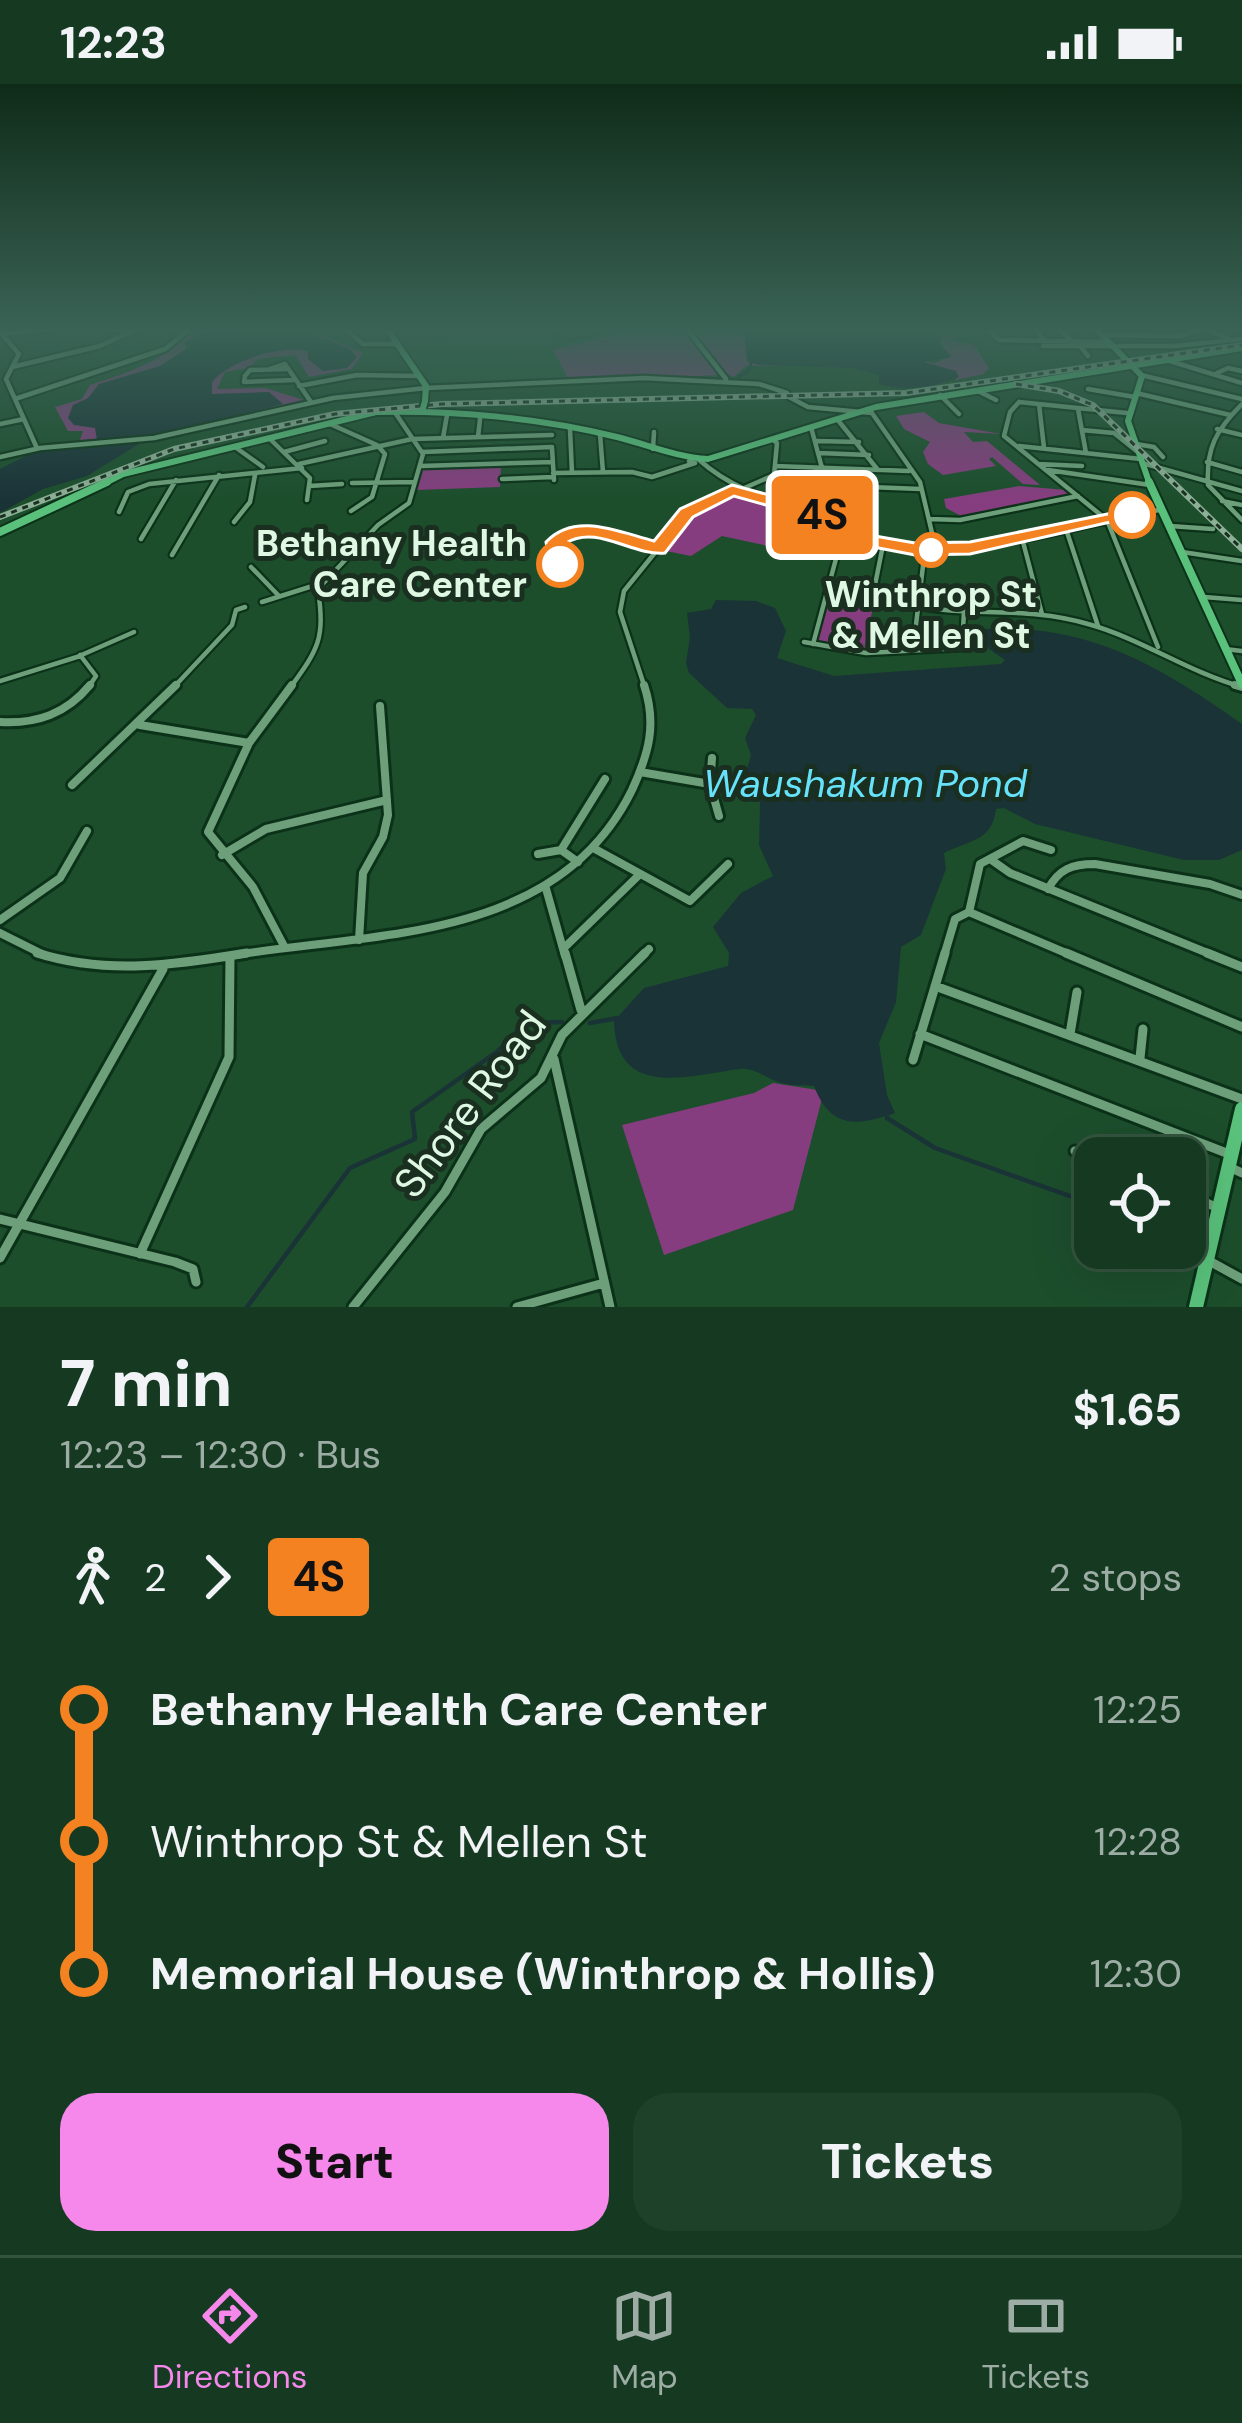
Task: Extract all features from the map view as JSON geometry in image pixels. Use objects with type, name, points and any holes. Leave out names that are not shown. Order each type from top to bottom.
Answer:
[{"type":"main road","points":[[0,532],[123,474],[394,411],[423,407],[447,415],[552,430],[574,427],[694,461],[864,410],[992,386]]},
{"type":"main road","points":[[1138,386],[1127,412],[1139,455],[1159,510],[1242,686]]},
{"type":"main road","points":[[423,407],[426,388]]},
{"type":"main road","points":[[1196,1307],[1234,1165],[1242,1109]]},
{"type":"street","points":[[9,386],[36,446]]},
{"type":"street","points":[[15,399],[54,386]]},
{"type":"street","points":[[299,386],[311,402]]},
{"type":"street","points":[[0,458],[36,446],[156,438],[311,402],[461,386]]},
{"type":"street","points":[[776,386],[805,407],[864,410],[893,436],[921,489],[936,550]]},
{"type":"street","points":[[1006,386],[1019,402],[1127,412]]},
{"type":"street","points":[[1189,386],[1242,401],[1207,442],[1207,481],[1242,520]]},
{"type":"street","points":[[1088,388],[1242,416]]},
{"type":"street","points":[[975,389],[997,400]]},
{"type":"street","points":[[940,395],[959,414]]},
{"type":"street","points":[[1019,402],[1010,412],[1004,435],[1107,520],[1158,647]]},
{"type":"street","points":[[1039,404],[1044,448]]},
{"type":"street","points":[[1078,407],[1086,453]]},
{"type":"street","points":[[284,947],[253,887],[209,839],[210,824],[249,742],[314,657],[322,636],[317,598],[324,582],[378,525],[409,503],[422,452],[394,411]]},
{"type":"street","points":[[443,438],[447,415]]},
{"type":"street","points":[[476,464],[480,418]]},
{"type":"street","points":[[0,424],[24,419]]},
{"type":"street","points":[[837,419],[878,470]]},
{"type":"street","points":[[329,423],[377,445],[385,454],[370,500],[351,511]]},
{"type":"street","points":[[572,473],[574,427]]},
{"type":"street","points":[[806,510],[819,468],[811,427]]},
{"type":"street","points":[[1217,429],[1242,435]]},
{"type":"street","points":[[119,512],[128,492],[176,479],[255,475],[412,439],[552,430],[553,477]]},
{"type":"street","points":[[1082,430],[1114,433],[1139,455],[1242,491]]},
{"type":"street","points":[[653,448],[654,432]]},
{"type":"street","points":[[600,434],[603,472]]},
{"type":"street","points":[[270,439],[310,478],[307,500]]},
{"type":"street","points":[[0,933],[68,959],[163,969],[284,947],[430,930],[545,885],[595,849],[618,820],[640,772],[653,711],[620,612],[621,599],[687,513],[772,476],[777,443],[773,440]]},
{"type":"street","points":[[284,452],[325,441]]},
{"type":"street","points":[[817,441],[859,442]]},
{"type":"street","points":[[1015,446],[1110,459],[1139,455],[1154,447],[1163,457]]},
{"type":"street","points":[[235,447],[263,467]]},
{"type":"street","points":[[422,452],[552,447]]},
{"type":"street","points":[[819,453],[870,455]]},
{"type":"street","points":[[502,479],[603,472],[652,477],[694,461],[732,490],[806,510],[883,544],[925,550],[1022,538],[1159,510]]},
{"type":"street","points":[[420,466],[553,462]]},
{"type":"street","points":[[1207,462],[1242,472]]},
{"type":"street","points":[[1037,464],[1082,466]]},
{"type":"street","points":[[775,466],[910,471]]},
{"type":"street","points":[[1045,470],[1150,485]]},
{"type":"street","points":[[172,555],[219,474]]},
{"type":"street","points":[[234,522],[250,502],[255,475]]},
{"type":"street","points":[[142,539],[176,479]]},
{"type":"street","points":[[352,483],[416,482]]},
{"type":"street","points":[[309,486],[342,484]]},
{"type":"street","points":[[817,485],[921,489]]},
{"type":"street","points":[[928,520],[960,520],[1078,496]]},
{"type":"street","points":[[1221,501],[1242,505]]},
{"type":"street","points":[[1166,525],[1213,529]]},
{"type":"street","points":[[844,529],[808,643],[866,653],[962,648],[966,591]]},
{"type":"street","points":[[1066,529],[1098,626]]},
{"type":"street","points":[[1022,538],[1042,614]]},
{"type":"street","points":[[875,585],[883,544]]},
{"type":"street","points":[[913,650],[925,550]]},
{"type":"street","points":[[1179,552],[1242,561]]},
{"type":"street","points":[[251,567],[279,596]]},
{"type":"street","points":[[262,602],[324,582]]},
{"type":"street","points":[[1200,597],[1242,601]]},
{"type":"street","points":[[876,600],[1042,614],[1098,626],[1158,647],[1217,680],[1242,686]]},
{"type":"street","points":[[73,784],[138,725],[232,625],[241,608]]},
{"type":"street","points":[[0,681],[80,656],[134,632]]},
{"type":"street","points":[[1226,650],[1242,651]]},
{"type":"street","points":[[0,722],[39,720],[72,703],[96,676],[80,656]]},
{"type":"street","points":[[359,940],[362,880],[386,827],[380,706]]},
{"type":"street","points":[[138,725],[249,742]]},
{"type":"street","points":[[712,758],[710,784],[719,816]]},
{"type":"street","points":[[640,772],[710,784]]},
{"type":"street","points":[[561,850],[605,779]]},
{"type":"street","points":[[222,855],[266,830],[387,800]]},
{"type":"street","points":[[0,920],[32,893],[60,878],[87,831]]},
{"type":"street","points":[[969,912],[978,868],[1023,841],[1051,850]]},
{"type":"street","points":[[595,849],[673,895],[694,899],[728,864]]},
{"type":"street","points":[[538,854],[561,850],[578,862]]},
{"type":"street","points":[[990,859],[1048,889],[1242,967]]},
{"type":"street","points":[[1048,889],[1056,874],[1085,863],[1210,884],[1242,895]]},
{"type":"street","points":[[564,948],[640,874]]},
{"type":"street","points":[[545,885],[581,1002],[580,1014]]},
{"type":"street","points":[[913,1060],[955,919],[969,912],[1242,1027]]},
{"type":"street","name":"Shore Road","points":[[353,1307],[446,1192],[481,1129],[542,1078],[580,1014],[649,949]]},
{"type":"street","points":[[140,1254],[229,1057],[230,956]]},
{"type":"street","points":[[0,1258],[163,969]]},
{"type":"street","points":[[934,986],[1242,1099]]},
{"type":"street","points":[[1070,1034],[1077,992]]},
{"type":"street","points":[[1140,1058],[1143,1030]]},
{"type":"street","points":[[920,1034],[1234,1165]]},
{"type":"street","points":[[556,1048],[555,1080],[610,1307]]},
{"type":"street","points":[[1206,1203],[1220,1210]]},
{"type":"street","points":[[0,1220],[193,1269],[196,1282]]},
{"type":"street","points":[[1208,1261],[1242,1279]]},
{"type":"street","points":[[517,1307],[604,1283]]},
{"type":"shaded area","points":[[89,386],[218,386],[265,388],[307,401],[155,437],[80,440],[83,431],[68,431],[55,407],[82,399]]},
{"type":"shaded area","points":[[924,412],[939,423],[1001,434],[964,432],[973,442],[987,441],[1040,485],[1023,484],[992,457],[996,466],[943,475],[928,464],[923,452],[930,442],[904,429],[896,416]]},
{"type":"shaded area","points":[[501,465],[500,487],[416,490],[422,468]]},
{"type":"shaded area","points":[[1019,486],[1067,490],[1072,495],[963,517],[946,508],[944,499]]},
{"type":"shaded area","points":[[734,494],[807,512],[782,549],[722,536],[691,556],[661,550],[690,514]]},
{"type":"shaded area","points":[[832,586],[876,593],[864,650],[817,641]]},
{"type":"shaded area","points":[[773,1083],[824,1091],[793,1210],[664,1255],[622,1125],[754,1093]]},
{"type":"water","points":[[97,386],[212,386],[212,394],[269,392],[283,404],[145,438],[106,440],[139,444],[87,476],[43,489],[0,513],[0,469],[37,450],[97,440],[95,428],[74,425],[68,418],[73,405],[88,398]]},
{"type":"water","name":"Waushakum Pond","points":[[716,600],[756,601],[775,608],[786,631],[777,658],[834,676],[1001,664],[1005,660],[989,649],[983,634],[986,629],[1058,634],[1152,667],[1242,724],[1242,850],[1219,860],[1184,860],[1035,824],[1004,808],[996,809],[984,834],[944,853],[946,869],[921,935],[901,947],[896,1002],[879,1043],[887,1095],[895,1113],[868,1121],[846,1120],[828,1110],[814,1086],[785,1084],[746,1069],[679,1078],[642,1073],[628,1063],[618,1046],[614,1021],[644,988],[728,966],[729,953],[713,927],[741,893],[773,876],[759,845],[760,802],[743,782],[751,755],[745,738],[756,715],[752,709],[727,708],[689,673],[686,663],[687,613],[711,609]]},
{"type":"waterway","points":[[590,1023],[618,1018]]},
{"type":"waterway","points":[[247,1307],[350,1168],[415,1139],[412,1112],[498,1051],[525,1023],[562,1022]]},
{"type":"waterway","points":[[887,1118],[935,1148],[1074,1198]]},
{"type":"railway","points":[[0,517],[174,449],[335,414],[442,404],[906,393],[954,386]]},
{"type":"railway","points":[[1029,386],[1059,391],[1093,405],[1242,549]]},
{"type":"bus line","name":"4S","points":[[560,564],[555,545],[566,533],[594,531],[658,549],[687,513],[732,490],[819,514],[869,541],[915,549],[970,548],[1132,515]]},
{"type":"place","name":"Winthrop St & Mellen St","points":[[931,550]]},
{"type":"place","name":"Bethany Health Care Center","points":[[560,564]]}]
